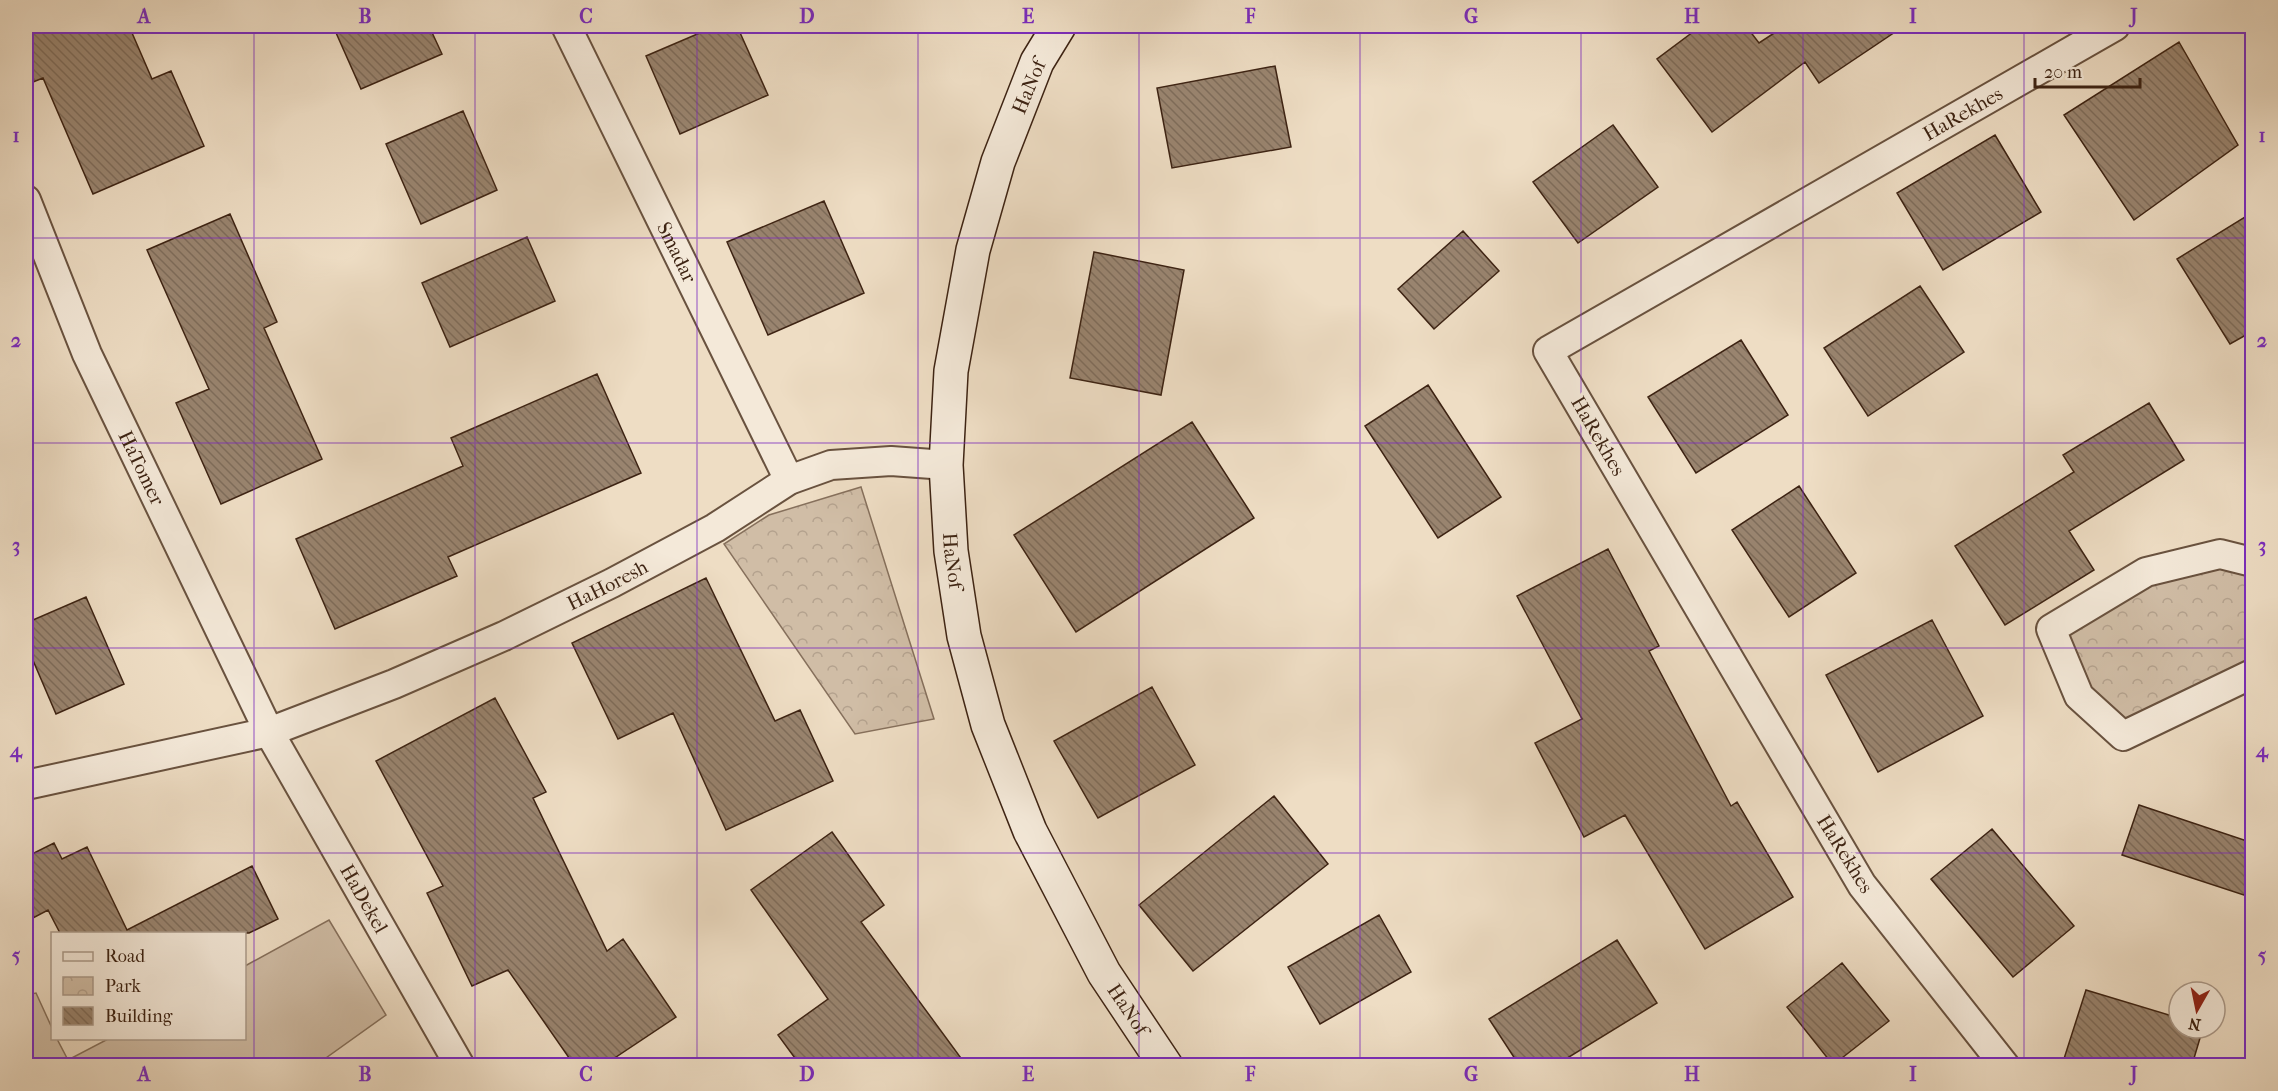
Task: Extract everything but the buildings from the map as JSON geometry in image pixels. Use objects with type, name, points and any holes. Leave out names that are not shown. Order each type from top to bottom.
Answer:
[{"type":"street","name":"Smadar","points":[[566,26],[789,480]]},
{"type":"street","name":"HaNof","points":[[1059,26],[1037,62],[998,162],[973,250],[951,371],[945,465],[951,551],[964,636],[988,725],[1030,831],[1098,963],[1166,1065]]},
{"type":"street","name":"HaRekhes","points":[[2005,1065],[1862,885],[1548,351],[2115,26]]},
{"type":"street","name":"HaTomer","points":[[26,200],[87,354],[268,732]]},
{"type":"street","name":"HaHoresh","points":[[26,785],[268,732],[394,684],[504,636],[612,584],[715,528],[789,480],[831,465],[891,461],[945,465]]},
{"type":"street","points":[[2253,562],[2220,554],[2146,572],[2051,629],[2079,696],[2123,736],[2253,674]]},
{"type":"street","name":"HaDekel","points":[[268,732],[460,1065]]},
{"type":"green space","points":[[861,487],[934,719],[855,734],[724,544],[769,515]]},
{"type":"green space","points":[[2252,562],[2252,674],[2123,736],[2051,629],[2146,572]]},
{"type":"green space","points":[[329,920],[386,1015],[316,1065],[26,1066],[26,995],[36,993],[51,1026],[51,1040],[58,1040],[68,1060],[106,1040],[246,1040],[246,965]]}]
